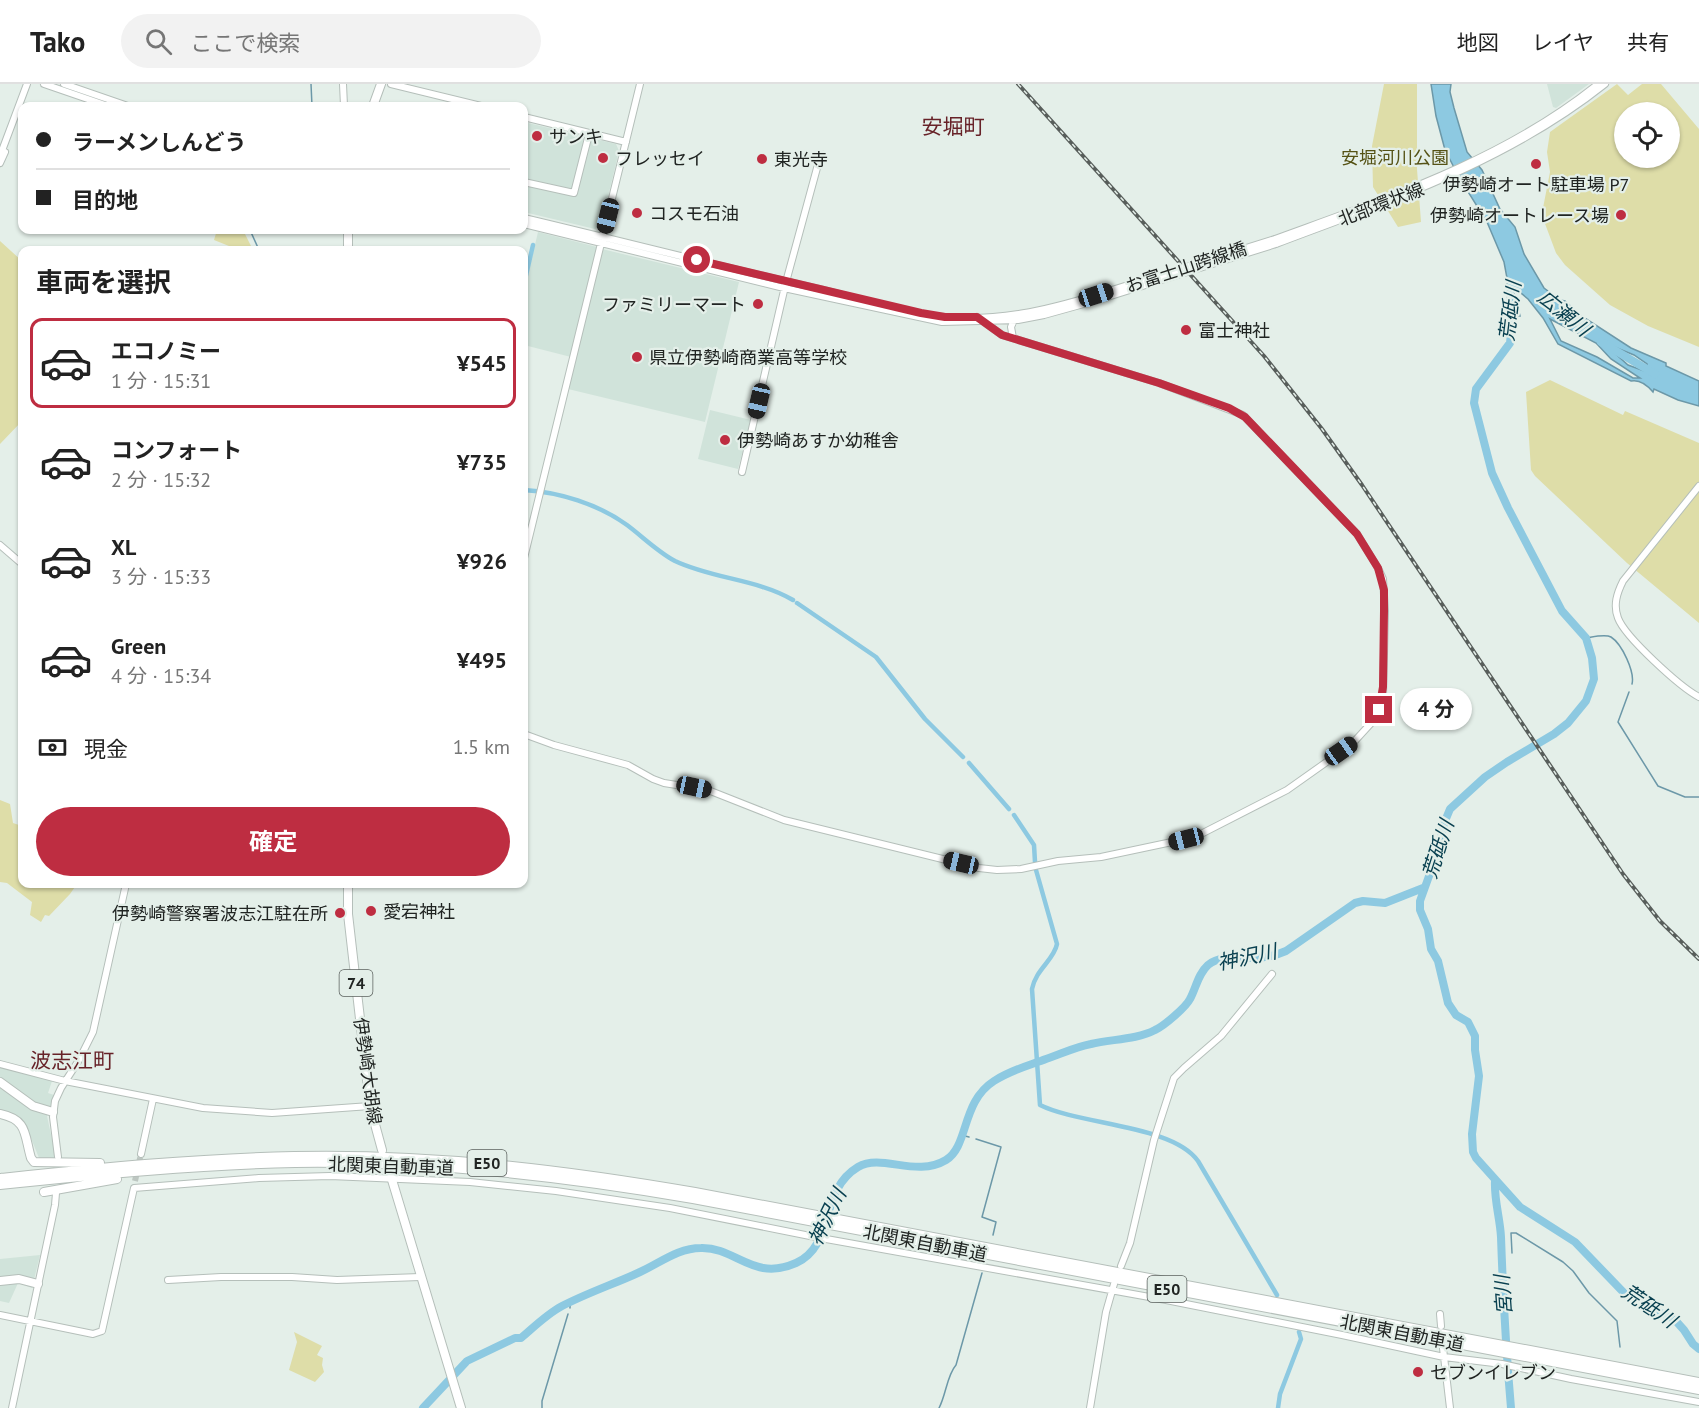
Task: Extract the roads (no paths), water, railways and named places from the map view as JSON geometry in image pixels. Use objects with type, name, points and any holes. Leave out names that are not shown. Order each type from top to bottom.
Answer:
[{"type":"highway","points":[[0,1084],[30,1107],[53,1112]]},
{"type":"highway","points":[[0,1115],[19,1124],[22,1139]]},
{"type":"highway","points":[[0,1115],[14,1117],[20,1122],[25,1131],[31,1158],[37,1164],[160,1163]]},
{"type":"highway","name":"北関東自動車道","points":[[0,1178],[160,1163],[295,1156],[379,1156],[455,1160],[604,1177],[1688,1384],[1699,1390]]},
{"type":"highway","name":"北関東自動車道","points":[[0,1185],[207,1167],[346,1163],[492,1170],[614,1185],[808,1217]]},
{"type":"highway","points":[[44,1192],[90,1183],[207,1167]]},
{"type":"highway","points":[[0,1282],[38,1284]]},
{"type":"highway","name":"北関東自動車道","points":[[1688,1384],[1699,1382]]},
{"type":"main road","points":[[374,102],[381,84]]},
{"type":"main road","name":"伊勢崎大胡線","points":[[348,888],[348,914],[370,1106],[382,1150]]},
{"type":"main road","points":[[388,1170],[461,1408]]},
{"type":"street","points":[[24,102],[29,84]]},
{"type":"street","points":[[22,102],[29,84]]},
{"type":"street","points":[[64,84],[117,102]]},
{"type":"street","points":[[343,84],[344,102]]},
{"type":"street","points":[[391,84],[465,102]]},
{"type":"street","points":[[528,542],[640,84]]},
{"type":"street","name":"北部環状線","points":[[1563,113],[1598,84]]},
{"type":"street","name":"北部環状線","points":[[1276,241],[1377,204],[1488,159],[1519,143],[1605,84]]},
{"type":"street","points":[[46,85],[54,93]]},
{"type":"street","points":[[46,85],[95,102]]},
{"type":"street","points":[[0,156],[18,111]]},
{"type":"street","points":[[528,118],[626,142]]},
{"type":"street","points":[[0,163],[18,120]]},
{"type":"street","points":[[528,183],[574,193],[589,134]]},
{"type":"street","points":[[742,472],[785,285],[820,157],[823,155]]},
{"type":"street","points":[[528,219],[785,285],[942,322],[1033,312],[1097,298]]},
{"type":"street","points":[[528,225],[602,239]]},
{"type":"street","name":"お富士山跨線橋","points":[[1097,298],[1276,241]]},
{"type":"street","points":[[980,319],[1014,320],[1044,315],[1097,298]]},
{"type":"street","points":[[528,735],[628,765],[664,783],[708,790],[784,820],[997,870],[1021,869],[1058,861],[1101,856],[1201,834],[1280,795],[1352,744],[1366,730],[1379,710],[1383,696],[1384,664],[1383,579],[1357,534],[1240,413],[1159,383],[1002,335],[980,319]]},
{"type":"street","points":[[1013,338],[1011,327],[1014,320]]},
{"type":"street","points":[[1699,486],[1623,581],[1618,592],[1616,608],[1621,625],[1631,636],[1672,678],[1699,697]]},
{"type":"street","points":[[0,545],[18,561]]},
{"type":"street","points":[[58,1157],[53,1112],[57,1095],[80,1060],[93,1032],[125,888]]},
{"type":"street","points":[[1121,1266],[1130,1242],[1155,1137],[1174,1078],[1221,1036],[1272,974]]},
{"type":"street","points":[[0,1064],[65,1081],[203,1108],[254,1113],[370,1106]]},
{"type":"street","points":[[141,1154],[153,1099]]},
{"type":"street","points":[[0,1315],[93,1334],[102,1331],[135,1185],[330,1176],[391,1179],[498,1185],[670,1208],[815,1237],[1113,1288],[1444,1357],[1502,1364],[1578,1381],[1699,1402]]},
{"type":"street","points":[[12,1408],[56,1193]]},
{"type":"street","points":[[168,1280],[292,1277],[345,1280],[420,1277]]},
{"type":"street","points":[[1090,1408],[1106,1312],[1113,1288]]},
{"type":"street","points":[[1440,1314],[1441,1326]]},
{"type":"street","points":[[1443,1348],[1450,1408]]},
{"type":"water","points":[[1431,84],[1451,84],[1450,92],[1467,152],[1482,170],[1500,209],[1515,227],[1524,254],[1544,288],[1631,348],[1699,381],[1699,406],[1678,400],[1654,389],[1653,392],[1641,382],[1631,381],[1558,344],[1543,318],[1528,299],[1516,289],[1514,293],[1520,316],[1508,315],[1504,262],[1487,222],[1445,150]],"holes":[[[1550,319],[1596,343],[1611,359],[1640,378],[1633,378],[1597,357],[1561,341]],[[1607,344],[1634,355],[1647,364],[1647,372],[1628,365]]]},
{"type":"waterway","points":[[311,84],[312,102]]},
{"type":"waterway","points":[[252,234],[257,246]]},
{"type":"waterway","points":[[528,267],[533,245]]},
{"type":"waterway","name":"荒砥川","points":[[1512,306],[1510,343],[1476,389],[1474,403],[1492,473],[1562,611],[1586,638],[1592,658],[1594,679],[1586,701],[1568,723],[1485,777],[1450,809],[1420,901],[1420,910],[1428,929],[1431,949],[1438,961],[1448,1003],[1456,1015],[1468,1022],[1475,1036],[1479,1076],[1472,1134],[1473,1152],[1476,1158],[1520,1207],[1575,1242],[1627,1296],[1675,1320],[1699,1349]]},
{"type":"waterway","name":"広瀬川","points":[[1601,342],[1655,374]]},
{"type":"waterway","points":[[528,490],[564,496],[591,505],[627,525],[675,561],[704,572],[750,583],[793,600]]},
{"type":"waterway","points":[[797,603],[876,657],[925,719],[963,757]]},
{"type":"waterway","points":[[1586,638],[1611,637],[1623,652],[1630,666],[1632,684]]},
{"type":"waterway","points":[[1629,692],[1618,722],[1658,786],[1685,797],[1699,797]]},
{"type":"waterway","points":[[969,763],[1009,809]]},
{"type":"waterway","points":[[1014,815],[1034,845],[1035,862]]},
{"type":"waterway","points":[[1036,870],[1057,944],[1037,976],[1032,989],[1040,1105],[1057,1112],[1148,1133],[1186,1149],[1198,1161],[1277,1295]]},
{"type":"waterway","name":"神沢川","points":[[423,1408],[467,1361],[515,1338],[521,1338],[562,1306],[677,1253],[701,1248],[713,1249],[768,1269],[796,1263],[809,1255],[817,1244],[831,1203],[845,1177],[867,1163],[923,1167],[946,1160],[959,1145],[976,1100],[983,1090],[1000,1077],[1079,1047],[1140,1036],[1155,1030],[1164,1025],[1188,1002],[1202,973],[1213,962],[1226,958],[1258,958],[1279,954],[1355,903],[1363,901],[1385,903],[1423,888]]},
{"type":"waterway","points":[[961,1135],[969,1137]]},
{"type":"waterway","points":[[976,1139],[1001,1147],[982,1217],[996,1222],[993,1235]]},
{"type":"waterway","name":"宮川","points":[[1495,1181],[1501,1237],[1511,1408]]},
{"type":"waterway","points":[[1512,1253],[1511,1233],[1516,1233],[1563,1262],[1617,1321],[1620,1347]]},
{"type":"waterway","points":[[939,1408],[956,1365],[982,1273]]},
{"type":"waterway","name":"神沢川","points":[[570,1303],[570,1308]]},
{"type":"waterway","points":[[542,1408],[542,1401],[568,1314]]},
{"type":"waterway","points":[[1278,1408],[1280,1394],[1301,1339],[1299,1332]]},
{"type":"tunnel","points":[[135,1181],[141,1154]]},
{"type":"railway","points":[[1018,84],[1264,356],[1322,429],[1623,874],[1660,921],[1699,959]]},
{"type":"place","name":"サンキ","points":[[537,136]]},
{"type":"place","name":"フレッセイ","points":[[603,158]]},
{"type":"place","name":"東光寺","points":[[762,159]]},
{"type":"place","name":"伊勢崎オート駐車場 P7","points":[[1536,164]]},
{"type":"place","name":"コスモ石油","points":[[637,213]]},
{"type":"place","name":"伊勢崎オートレース場","points":[[1621,215]]},
{"type":"place","name":"ファミリーマート","points":[[758,304]]},
{"type":"place","name":"富士神社","points":[[1186,330]]},
{"type":"place","name":"県立伊勢崎商業高等学校","points":[[637,357]]},
{"type":"place","name":"伊勢崎あすか幼稚舎","points":[[725,440]]},
{"type":"place","name":"愛宕神社","points":[[371,911]]},
{"type":"place","name":"伊勢崎警察署波志江駐在所","points":[[340,913]]},
{"type":"place","name":"セブンイレブン","points":[[1418,1372]]},
{"type":"district","name":"安堀町","points":[[953,126]]},
{"type":"district","name":"波志江町","points":[[72,1060]]},
{"type":"park label","name":"安堀河川公園","points":[[1395,157]]}]
